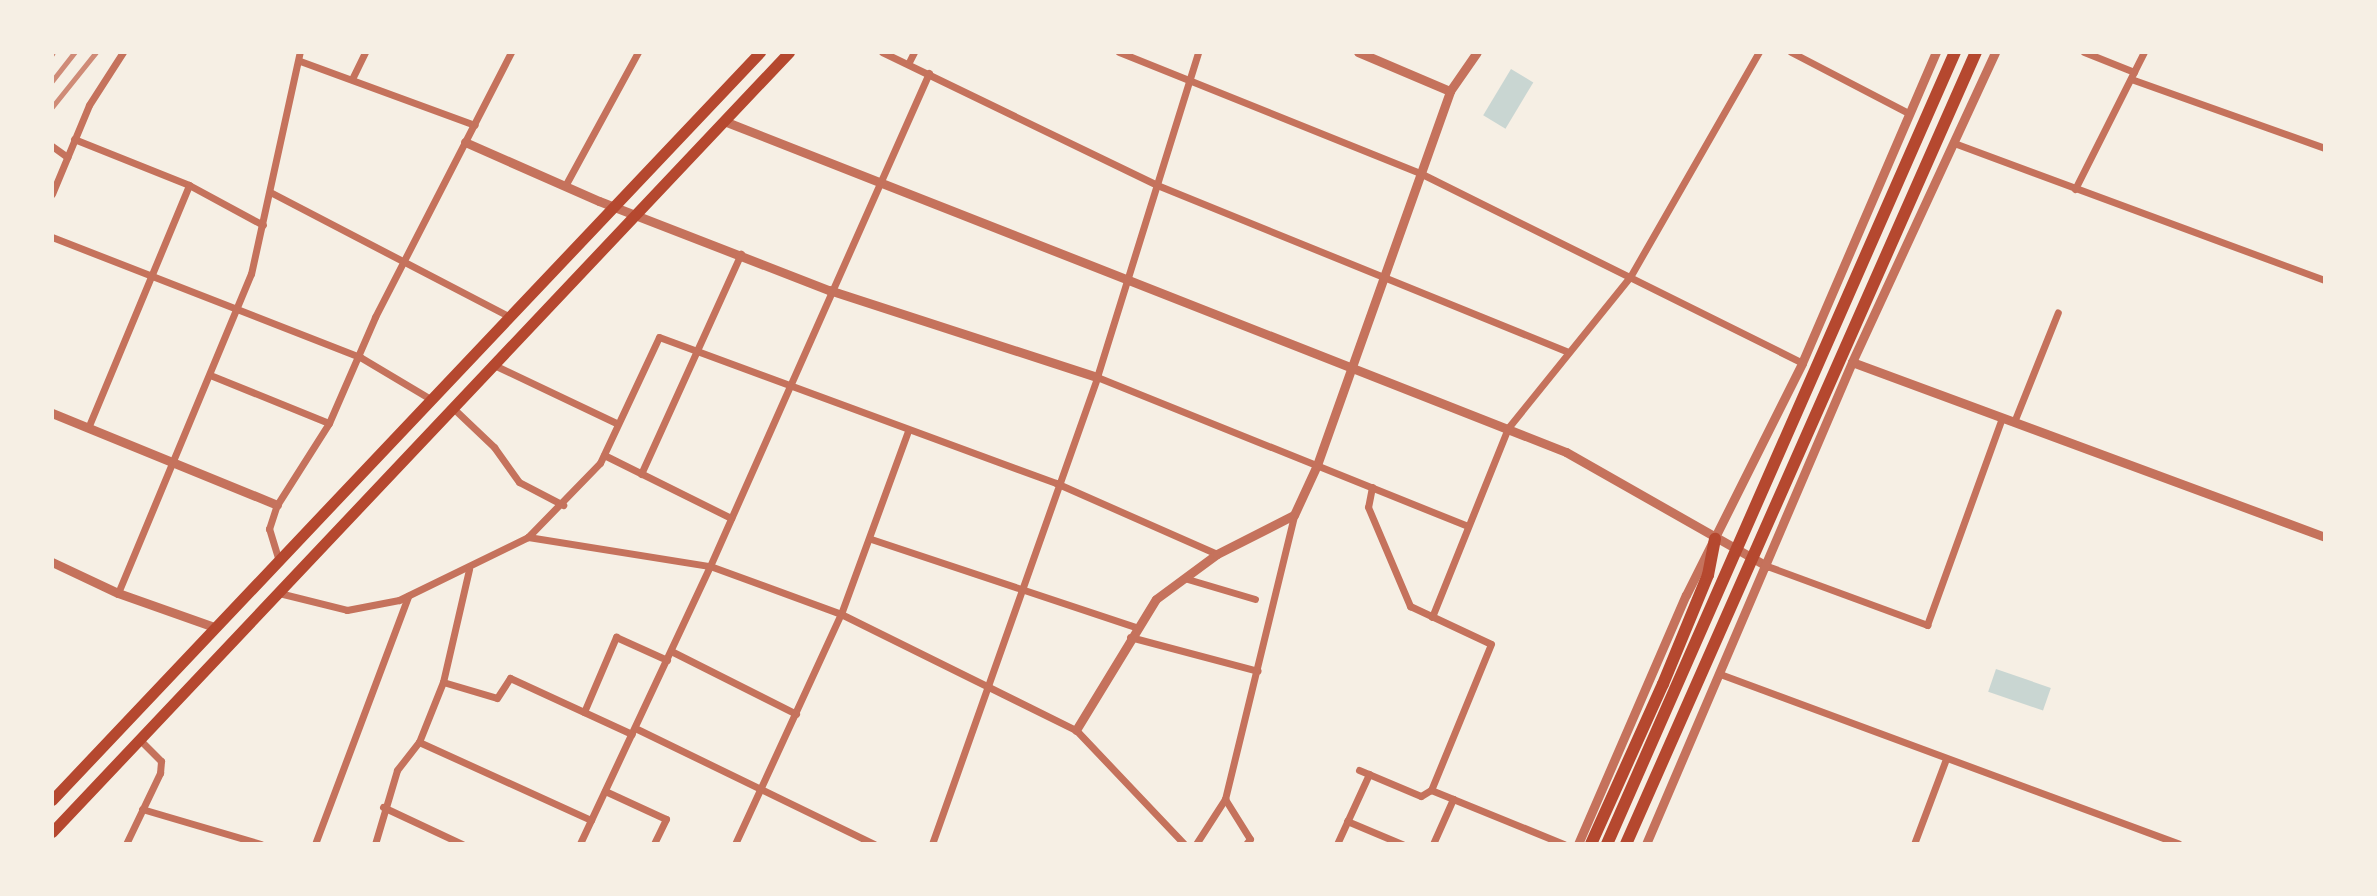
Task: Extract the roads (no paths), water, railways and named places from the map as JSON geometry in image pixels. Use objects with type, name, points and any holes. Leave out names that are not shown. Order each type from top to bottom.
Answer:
[{"type":"highway","points":[[52,800],[760,52]]},
{"type":"highway","points":[[52,832],[637,217],[789,52]]},
{"type":"highway","points":[[1607,844],[1955,52]]},
{"type":"highway","points":[[1626,844],[1976,52]]},
{"type":"highway","points":[[1591,844],[1708,575],[1715,539]]},
{"type":"street","points":[[52,194],[74,139],[123,52]]},
{"type":"street","points":[[352,79],[365,52]]},
{"type":"street","points":[[279,561],[269,529],[277,505],[329,423],[404,262],[511,52]]},
{"type":"street","points":[[565,186],[638,52]]},
{"type":"street","points":[[882,52],[1157,185],[1568,352]]},
{"type":"street","points":[[908,64],[914,52]]},
{"type":"street","points":[[1119,52],[1422,174],[1802,363]]},
{"type":"street","points":[[932,844],[1056,483],[1097,377],[1198,52]]},
{"type":"street","points":[[1358,52],[1450,91]]},
{"type":"street","points":[[1196,844],[1225,799],[1294,515],[1317,465],[1450,91],[1477,52]]},
{"type":"street","points":[[1432,617],[1508,428],[1630,277],[1759,52]]},
{"type":"street","points":[[1791,52],[1908,113]]},
{"type":"street","points":[[1578,844],[1715,539],[1802,363],[1936,52]]},
{"type":"street","points":[[2084,52],[2132,75],[2325,148]]},
{"type":"street","points":[[2075,189],[2144,52]]},
{"type":"street","points":[[1646,844],[1852,362],[1954,143],[1992,53]]},
{"type":"street","points":[[118,593],[238,308],[272,193],[300,54],[352,79],[475,125]]},
{"type":"street","points":[[580,844],[710,566],[829,290],[929,73]]},
{"type":"street","points":[[724,121],[1508,428],[1598,467],[1715,539],[1767,566],[1927,625],[2002,418]]},
{"type":"street","points":[[74,139],[189,185],[263,225]]},
{"type":"street","points":[[465,142],[637,217],[741,253],[829,290],[1097,377],[1467,526]]},
{"type":"street","points":[[1954,143],[2325,280]]},
{"type":"street","points":[[52,146],[67,157]]},
{"type":"street","points":[[88,428],[155,275],[189,185]]},
{"type":"street","points":[[272,193],[510,317]]},
{"type":"street","points":[[52,237],[360,357],[432,400]]},
{"type":"street","points":[[641,474],[741,253]]},
{"type":"street","points":[[2014,422],[2058,312]]},
{"type":"street","points":[[279,593],[347,610],[408,596],[469,569],[528,537],[563,505],[604,455],[659,337],[696,354],[1056,483],[1217,554]]},
{"type":"street","points":[[1852,362],[2325,537]]},
{"type":"street","points":[[494,365],[618,424]]},
{"type":"street","points":[[210,375],[329,423]]},
{"type":"street","points":[[453,408],[494,447],[519,482],[563,505]]},
{"type":"street","points":[[52,413],[277,505]]},
{"type":"street","points":[[735,844],[841,614],[908,431]]},
{"type":"street","points":[[604,455],[731,518]]},
{"type":"street","points":[[1359,770],[1421,796],[1431,790],[1491,644],[1410,606],[1368,507],[1372,487]]},
{"type":"street","points":[[1076,730],[1136,627],[1156,599],[1217,554],[1294,515]]},
{"type":"street","points":[[528,537],[710,566],[841,614],[989,684],[1076,730],[1184,844]]},
{"type":"street","points":[[871,539],[1136,627]]},
{"type":"street","points":[[52,562],[118,593],[214,627]]},
{"type":"street","points":[[375,844],[383,807],[397,770],[419,742],[443,682],[469,569]]},
{"type":"street","points":[[1184,578],[1255,599]]},
{"type":"street","points":[[315,844],[408,596]]},
{"type":"street","points":[[584,712],[616,637],[667,660]]},
{"type":"street","points":[[1130,637],[1258,671]]},
{"type":"street","points":[[671,651],[796,714]]},
{"type":"street","points":[[1720,674],[2179,844]]},
{"type":"street","points":[[443,682],[497,698],[510,678],[763,787],[874,844]]},
{"type":"street","points":[[126,844],[161,761],[140,740]]},
{"type":"street","points":[[419,742],[591,820]]},
{"type":"street","points":[[1914,844],[1946,759]]},
{"type":"street","points":[[1337,844],[1369,774]]},
{"type":"street","points":[[1431,790],[1564,844]]},
{"type":"street","points":[[605,791],[666,819],[654,844]]},
{"type":"street","points":[[1225,799],[1251,842]]},
{"type":"street","points":[[1433,844],[1453,799]]},
{"type":"street","points":[[383,807],[462,844]]},
{"type":"street","points":[[142,809],[261,844]]},
{"type":"street","points":[[1347,821],[1402,844]]},
{"type":"railway","points":[[52,81],[75,52]]},
{"type":"railway","points":[[52,107],[96,52]]}]
